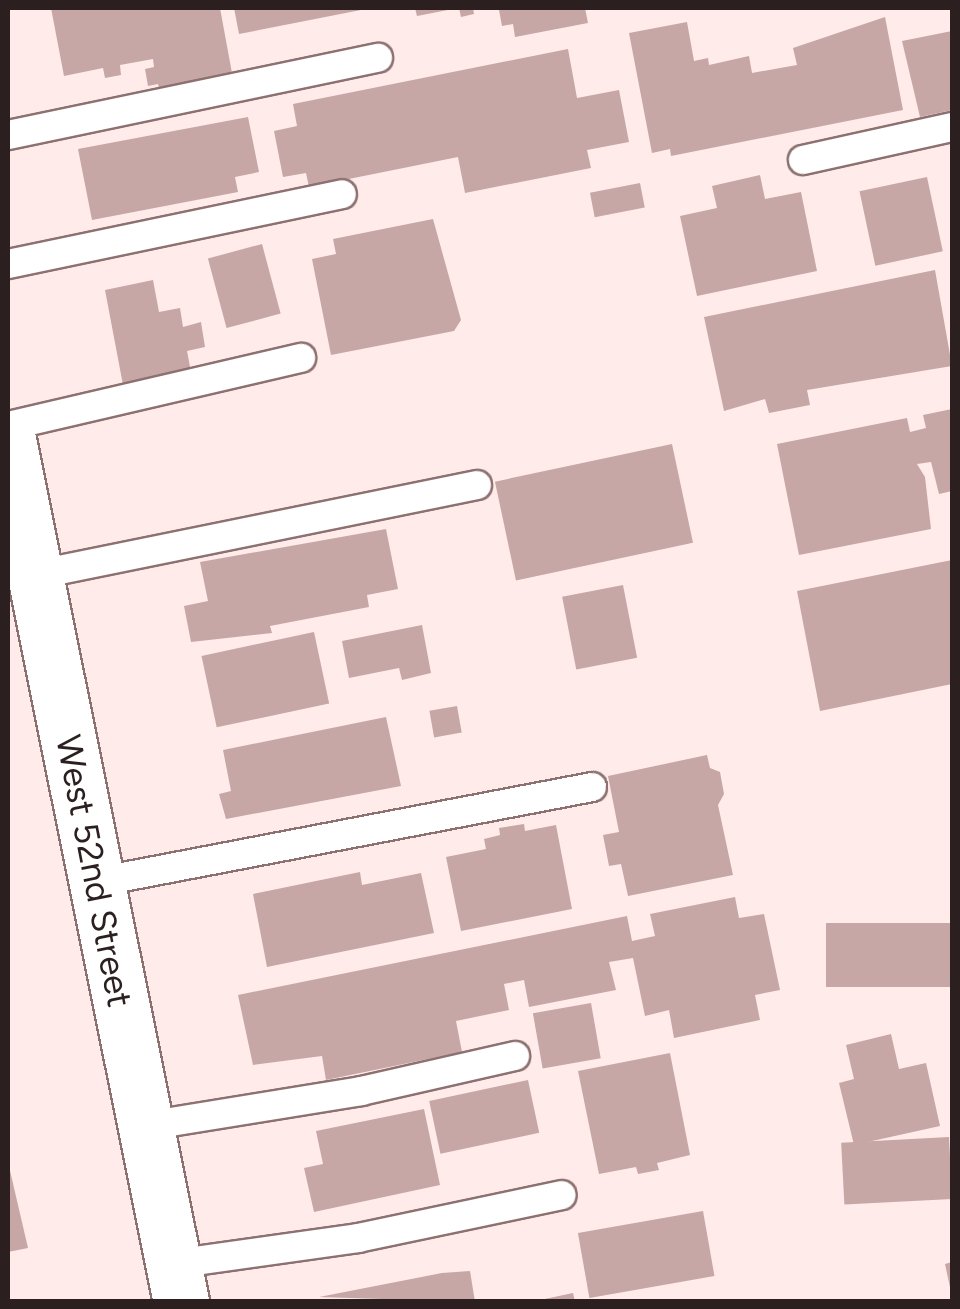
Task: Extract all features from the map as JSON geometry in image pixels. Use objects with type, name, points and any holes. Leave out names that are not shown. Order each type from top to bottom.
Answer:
[{"type":"street","name":"West 52nd Street","points":[[8,440],[178,1283]]},
{"type":"lane","points":[[8,135],[378,58]]},
{"type":"lane","points":[[803,160],[952,127]]},
{"type":"lane","points":[[8,264],[342,194]]},
{"type":"lane","points":[[8,426],[300,358]]},
{"type":"lane","points":[[35,575],[477,485]]},
{"type":"lane","points":[[96,882],[592,787]]},
{"type":"lane","points":[[146,1126],[361,1091],[516,1056]]},
{"type":"lane","points":[[178,1283],[358,1238],[562,1196]]},
{"type":"building","points":[[51,8],[220,8],[234,84],[161,98],[158,84],[148,86],[145,69],[154,67],[153,59],[120,65],[121,75],[105,78],[103,68],[64,76]]},
{"type":"building","points":[[234,8],[366,8],[366,9],[239,34]]},
{"type":"building","points":[[415,8],[453,8],[453,9],[417,16]]},
{"type":"building","points":[[459,8],[473,8],[474,14],[461,17]]},
{"type":"building","points":[[585,8],[588,23],[515,37],[513,24],[502,26],[499,10]]},
{"type":"building","points":[[885,17],[903,110],[671,156],[670,149],[652,153],[629,33],[687,22],[694,61],[708,58],[709,65],[749,56],[752,73],[797,65],[793,48]]},
{"type":"building","points":[[952,31],[952,110],[920,117],[902,41]]},
{"type":"building","points":[[568,49],[577,98],[619,90],[629,142],[587,150],[591,168],[465,193],[458,157],[309,187],[306,173],[283,177],[274,131],[297,126],[293,104]]},
{"type":"building","points":[[248,117],[259,172],[235,177],[238,192],[92,220],[78,149]]},
{"type":"building","points":[[760,175],[765,199],[801,192],[817,271],[697,296],[680,216],[717,208],[712,186]]},
{"type":"building","points":[[927,177],[943,251],[875,266],[860,191]]},
{"type":"building","points":[[640,183],[645,208],[595,217],[590,193]]},
{"type":"building","points":[[433,219],[461,320],[454,331],[331,355],[312,259],[336,254],[333,239]]},
{"type":"building","points":[[262,244],[281,314],[227,328],[208,258]]},
{"type":"building","points":[[935,270],[952,366],[807,390],[810,405],[769,413],[765,399],[724,411],[704,317]]},
{"type":"building","points":[[153,280],[159,312],[180,308],[183,327],[201,322],[205,347],[187,351],[191,372],[123,385],[105,290]]},
{"type":"building","points":[[952,409],[952,491],[939,494],[931,462],[917,464],[925,477],[931,529],[799,555],[777,444],[907,418],[910,432],[926,428],[923,415]]},
{"type":"building","points":[[672,444],[693,543],[516,580],[495,482]]},
{"type":"building","points":[[386,529],[398,589],[367,595],[369,607],[270,626],[272,633],[191,642],[184,606],[208,601],[200,562]]},
{"type":"building","points":[[952,560],[952,684],[820,711],[797,591]]},
{"type":"building","points":[[623,585],[637,658],[576,669],[562,597]]},
{"type":"building","points":[[422,625],[431,673],[402,680],[399,668],[349,678],[342,641]]},
{"type":"building","points":[[314,632],[329,703],[217,727],[202,656]]},
{"type":"building","points":[[457,706],[462,733],[434,737],[429,711]]},
{"type":"building","points":[[386,717],[401,786],[226,819],[219,794],[231,791],[223,750]]},
{"type":"building","points":[[707,755],[710,768],[720,772],[724,794],[718,805],[733,875],[628,896],[621,864],[609,866],[603,835],[619,832],[608,776]]},
{"type":"building","points":[[524,824],[525,831],[556,825],[572,909],[461,931],[446,857],[486,849],[484,839],[500,835],[499,828]]},
{"type":"building","points":[[360,872],[362,885],[421,873],[434,933],[267,967],[253,894]]},
{"type":"building","points":[[735,897],[739,918],[764,914],[780,990],[755,995],[760,1020],[674,1038],[669,1010],[645,1016],[633,958],[609,962],[616,990],[529,1007],[524,980],[504,984],[509,1010],[456,1021],[462,1052],[326,1080],[322,1056],[253,1065],[238,995],[627,916],[632,941],[655,936],[650,914]]},
{"type":"building","points":[[826,923],[952,923],[952,987],[826,987]]},
{"type":"building","points":[[591,1003],[601,1058],[543,1068],[533,1013]]},
{"type":"building","points":[[891,1034],[899,1069],[926,1063],[940,1126],[854,1145],[839,1083],[854,1079],[846,1045]]},
{"type":"building","points":[[670,1053],[690,1155],[657,1163],[659,1170],[638,1174],[636,1167],[599,1174],[578,1071]]},
{"type":"building","points":[[528,1080],[539,1133],[440,1154],[429,1101]]},
{"type":"building","points":[[424,1109],[440,1185],[314,1212],[304,1168],[323,1164],[316,1131]]},
{"type":"building","points":[[949,1137],[952,1199],[844,1205],[841,1143]]},
{"type":"building","points":[[8,1162],[28,1248],[8,1252]]},
{"type":"building","points":[[703,1211],[714,1276],[589,1298],[578,1233]]},
{"type":"building","points":[[952,1262],[952,1292],[951,1292],[945,1264]]},
{"type":"building","points":[[470,1271],[475,1302],[319,1297],[442,1273]]},
{"type":"building","points":[[573,1293],[575,1302],[540,1302],[540,1300]]}]
